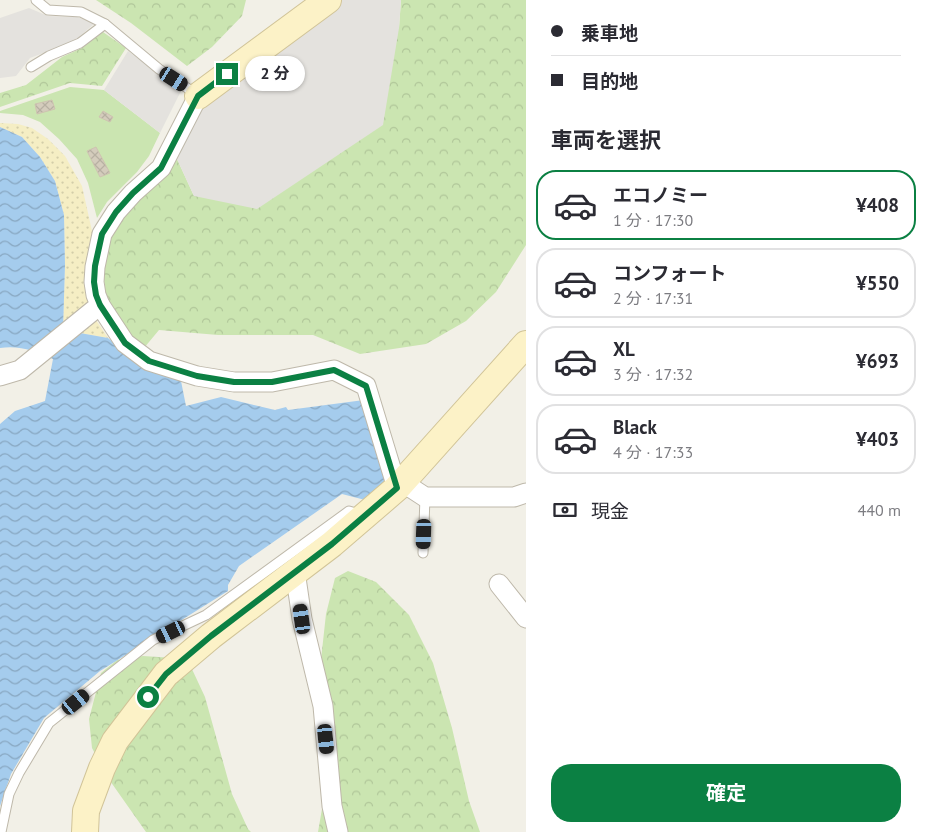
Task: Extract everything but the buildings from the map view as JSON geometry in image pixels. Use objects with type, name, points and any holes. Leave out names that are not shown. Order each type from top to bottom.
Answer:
[{"type":"street","points":[[328,0],[198,96],[161,168],[133,193],[116,212],[102,234],[95,266],[94,282],[96,295],[100,305],[125,343],[149,361],[197,376],[234,382],[272,382],[334,370],[366,386],[399,485],[425,497],[514,497],[526,495]]},
{"type":"street","points":[[0,376],[20,370],[100,305]]},
{"type":"street","points":[[85,832],[86,812],[102,768],[115,741],[166,674],[211,636],[332,544],[399,485],[521,359]]},
{"type":"street","points":[[295,572],[302,619],[323,706],[332,806],[338,832]]},
{"type":"street","points":[[499,584],[526,618]]},
{"type":"lane","points":[[36,0],[48,10],[81,12],[105,24],[158,69],[198,96]]},
{"type":"lane","points":[[31,66],[80,43],[105,24]]},
{"type":"lane","points":[[423,553],[425,497]]},
{"type":"lane","points":[[1,832],[9,794],[19,773],[49,723],[153,640],[206,615],[349,511],[364,516]]},
{"type":"green space","points":[[96,0],[246,0],[242,16],[212,47],[187,66],[131,23]]},
{"type":"green space","points":[[401,0],[526,0],[526,245],[496,292],[466,321],[426,344],[360,354],[313,335],[218,335],[159,330],[144,348],[132,339],[111,311],[105,291],[103,268],[107,246],[118,225],[131,208],[156,185],[177,159],[194,196],[399,28]]},
{"type":"green space","points":[[103,32],[126,48],[102,86],[70,83],[0,107],[0,93],[26,85],[62,57],[82,48]]},
{"type":"green space","points":[[70,87],[104,90],[160,133],[149,156],[137,172],[107,202],[97,218],[88,183],[77,159],[59,139],[40,122],[23,115],[0,113],[0,111]]},
{"type":"green space","points":[[348,571],[376,582],[409,615],[433,663],[452,728],[469,801],[480,832],[318,832],[323,803],[318,687],[326,614],[335,578]]},
{"type":"green space","points":[[143,656],[174,658],[191,667],[205,697],[232,794],[251,832],[146,832],[108,778],[92,748],[89,719],[101,673],[117,660]]},
{"type":"sand","points":[[0,123],[18,124],[32,128],[48,139],[65,156],[82,186],[92,231],[95,234],[89,250],[86,273],[89,296],[96,320],[108,338],[63,330],[64,215],[55,181],[40,157],[22,137],[0,127]]},
{"type":"shaded area","points":[[341,0],[401,0],[399,28],[383,125],[257,209],[194,196],[177,159],[190,130],[205,104]]},
{"type":"shaded area","points":[[29,8],[48,16],[77,17],[95,23],[73,42],[30,58],[16,76],[0,78],[0,18]]},
{"type":"shaded area","points":[[128,51],[181,91],[160,133],[104,90]]},
{"type":"water","points":[[0,127],[22,137],[40,157],[55,181],[64,215],[63,330],[108,338],[123,351],[181,381],[186,406],[221,397],[275,410],[286,407],[288,410],[364,400],[388,486],[369,501],[342,494],[239,566],[228,585],[228,591],[100,671],[44,718],[11,774],[0,806],[0,424],[15,411],[45,401],[53,359],[27,349],[14,347],[0,348]]},
{"type":"route","points":[[148,697],[166,674],[211,636],[332,544],[397,488],[366,386],[334,370],[272,382],[234,382],[197,376],[149,361],[125,343],[100,305],[94,282],[98,247],[102,234],[116,212],[133,193],[161,168],[198,96],[227,74]]}]
